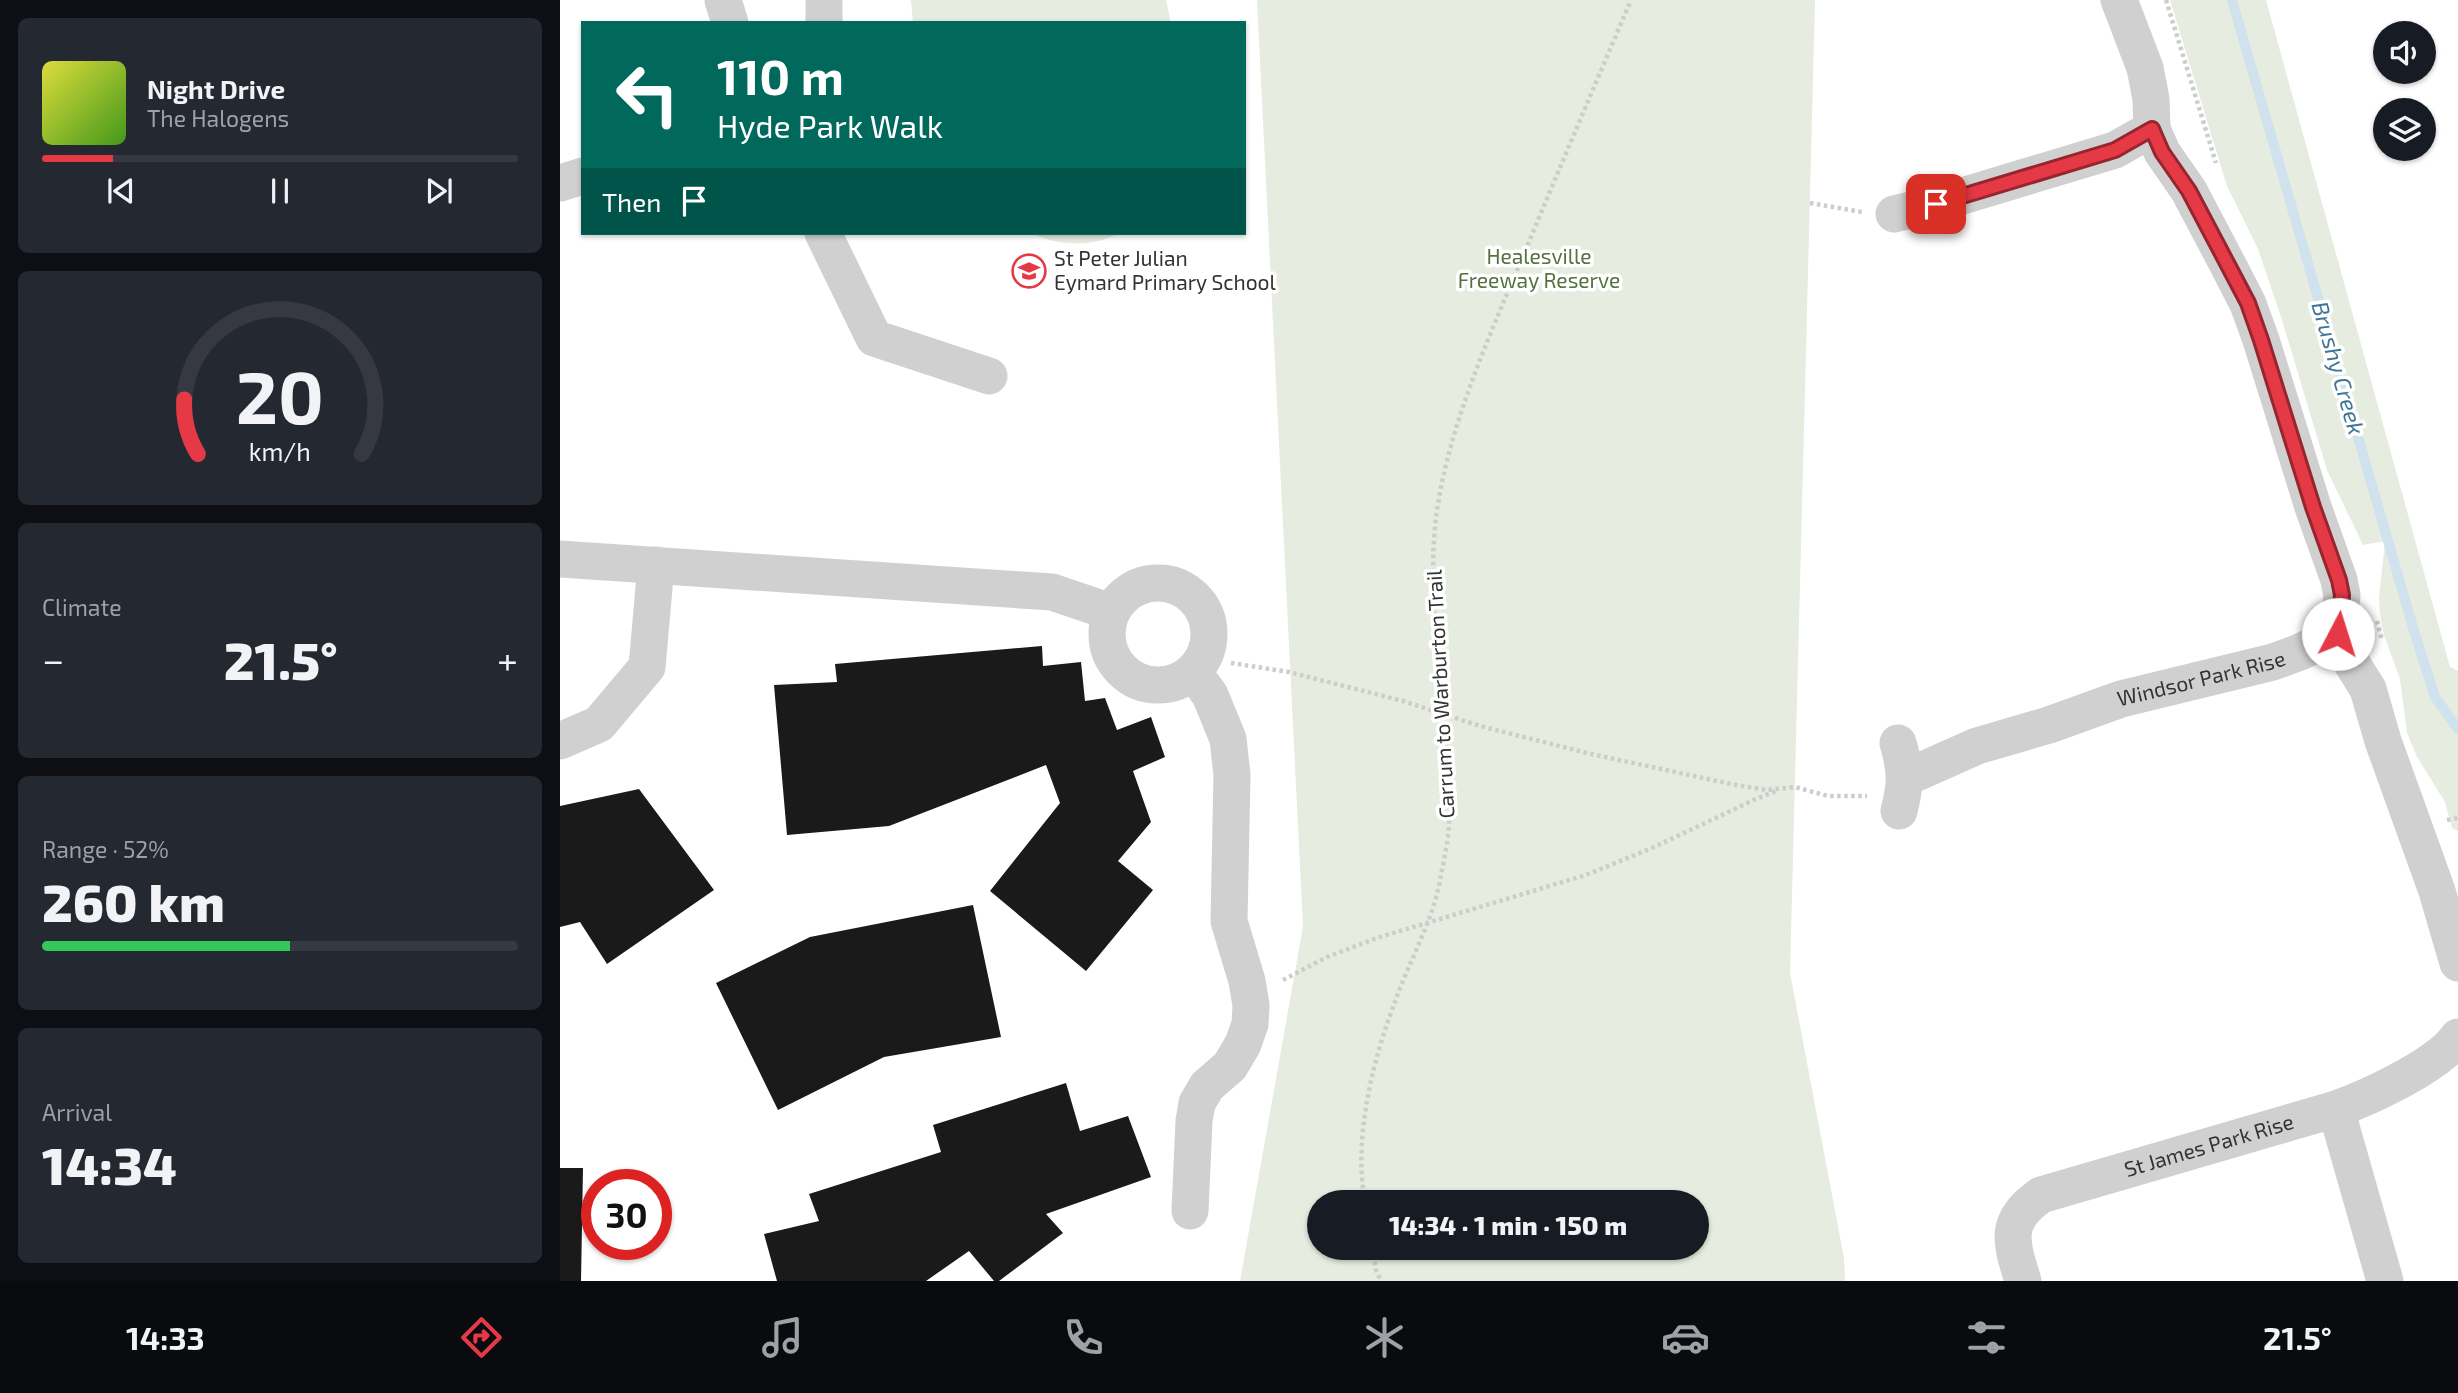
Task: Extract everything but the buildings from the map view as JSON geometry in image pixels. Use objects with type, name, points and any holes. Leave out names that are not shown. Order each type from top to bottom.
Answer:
[{"type":"street","points":[[723,0],[729,21]]},
{"type":"street","points":[[824,0],[824,21]]},
{"type":"street","points":[[2119,0],[2146,68],[2152,129],[2162,152],[2189,191],[2248,303],[2339,580],[2342,595],[2338,634],[2343,649],[2368,689],[2383,741],[2437,891],[2458,963]]},
{"type":"street","points":[[1894,214],[2115,150],[2152,129]]},
{"type":"street","points":[[560,183],[581,177]]},
{"type":"street","points":[[824,235],[874,338],[989,376]]},
{"type":"street","points":[[560,559],[1052,592],[1111,612]]},
{"type":"street","points":[[560,741],[599,724],[646,667],[656,565]]},
{"type":"street","points":[[1166,583],[1182,589],[1195,598],[1209,627],[1209,644],[1198,666],[1179,682],[1164,686],[1149,685],[1128,676],[1112,659],[1107,644],[1111,612],[1121,599],[1142,586],[1166,583]]},
{"type":"street","name":"Windsor Park Rise","points":[[1901,781],[1977,746],[2049,725],[2121,699],[2273,662],[2338,634]]},
{"type":"street","points":[[1190,1211],[1197,1103],[1207,1086],[1230,1066],[1243,1044],[1250,1024],[1250,998],[1229,921],[1232,775],[1228,739],[1198,666]]},
{"type":"street","name":"St James Park Rise","points":[[2023,1281],[2011,1243],[2012,1230],[2025,1206],[2041,1195],[2367,1098],[2438,1057],[2458,1038]]},
{"type":"street","points":[[2336,1109],[2385,1281]]},
{"type":"path","name":"Carrum to Warburton Trail","points":[[1362,1190],[1365,1115],[1377,1056],[1439,886],[1449,829],[1449,771],[1432,575],[1436,517],[1447,456],[1494,324],[1631,0]]},
{"type":"path","points":[[1810,203],[1849,211],[1894,214]]},
{"type":"path","points":[[1198,666],[1289,671],[1591,754],[1767,790],[1795,787],[1828,796],[1901,781]]},
{"type":"path","points":[[1250,998],[1327,957],[1427,922],[1586,875],[1784,789]]},
{"type":"path","points":[[1374,1260],[1381,1281]]},
{"type":"green space","points":[[911,0],[1166,0],[1171,21],[913,21]]},
{"type":"green space","name":"Healesville Freeway Reserve","points":[[1257,0],[1815,0],[1790,973],[1844,1258],[1845,1281],[1240,1281],[1303,927]]},
{"type":"green space","points":[[2170,0],[2266,0],[2450,667],[2458,671],[2458,831],[2452,828],[2445,802],[2417,757],[2407,733],[2400,679],[2384,635],[2380,614],[2385,541],[2363,545],[2327,470],[2258,249],[2227,186]]},
{"type":"green space","points":[[1037,235],[1114,235],[1090,243],[1047,239]]},
{"type":"waterway","name":"Brushy Creek","points":[[2232,0],[2414,631],[2435,697],[2458,729]]},
{"type":"place","name":"St Peter Julian Eymard Primary School","points":[[1029,271]]},
{"type":"route","points":[[1936,204],[2115,150],[2152,129],[2162,152],[2189,191],[2248,303],[2339,580],[2342,595],[2338,634]]}]
